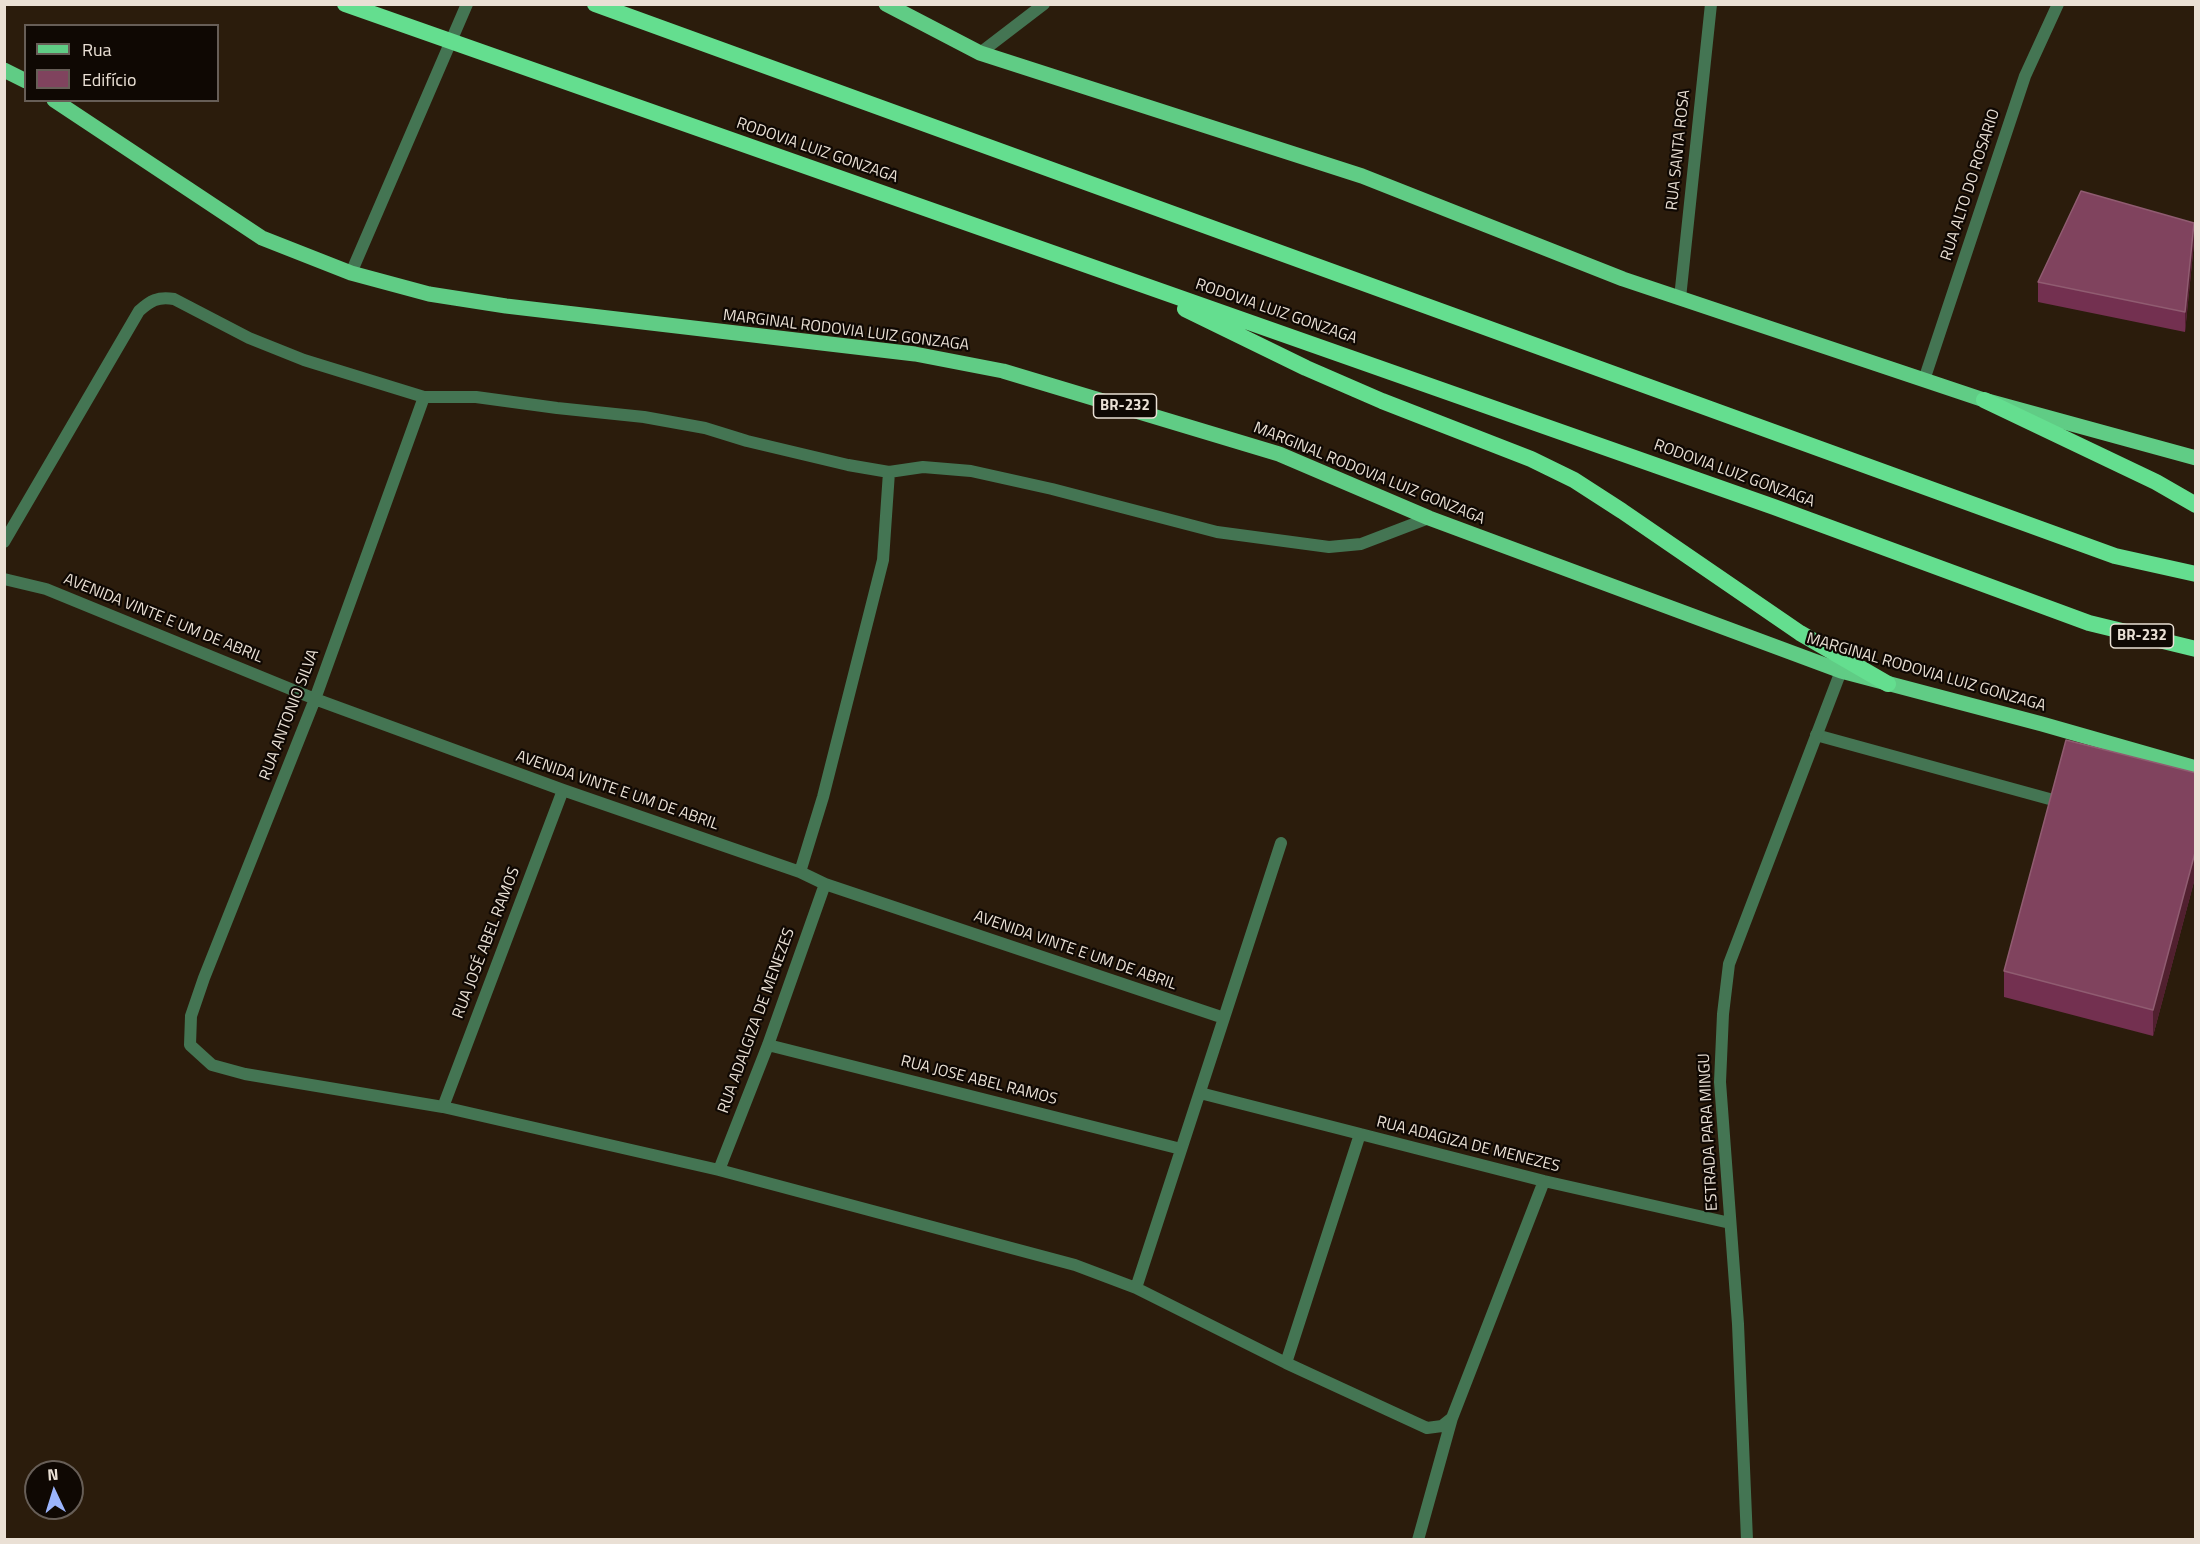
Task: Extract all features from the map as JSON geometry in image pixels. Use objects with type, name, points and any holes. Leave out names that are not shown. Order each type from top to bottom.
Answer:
[{"type":"highway","name":"RODOVIA LUIZ GONZAGA","points":[[345,4],[1774,507],[2089,623],[2196,649]]},
{"type":"highway","points":[[595,4],[2115,556],[2196,574]]},
{"type":"highway","points":[[1117,276],[1306,368],[1382,401],[1532,459],[1574,480],[1800,633],[1888,684]]},
{"type":"highway","points":[[1984,400],[2156,482],[2196,505]]},
{"type":"main road","points":[[886,4],[980,53],[1362,176],[1623,279],[1984,400],[2196,458]]},
{"type":"main road","points":[[4,70],[24,80]]},
{"type":"main road","name":"MARGINAL RODOVIA LUIZ GONZAGA","points":[[57,102],[262,238],[351,273],[429,294],[506,306],[915,354],[1002,370],[1279,454],[1429,518],[1840,671],[2043,724],[2196,768]]},
{"type":"street","points":[[351,273],[468,4]]},
{"type":"street","points":[[980,53],[1044,4]]},
{"type":"street","name":"RUA SANTA ROSA","points":[[1680,298],[1712,4]]},
{"type":"street","name":"RUA ALTO DO ROSARIO","points":[[1924,380],[2025,76],[2058,4]]},
{"type":"street","points":[[4,542],[139,311],[150,301],[162,297],[174,299],[249,338],[304,360],[424,397],[476,397],[644,417],[705,428],[747,441],[848,465],[889,472],[923,466],[971,471],[1052,489],[1217,532],[1329,548],[1361,544],[1429,518]]},
{"type":"street","name":"RUA ANTONIO SILVA","points":[[424,397],[315,699],[204,978],[191,1016],[190,1045],[212,1065],[245,1074],[443,1107]]},
{"type":"street","points":[[800,872],[823,797],[883,560],[888,522],[889,472]]},
{"type":"street","name":"AVENIDA VINTE E UM DE ABRIL","points":[[4,579],[46,589],[315,699],[563,790],[800,872],[825,884],[1224,1018]]},
{"type":"street","name":"ESTRADA PARA MINGU","points":[[1747,1539],[1738,1324],[1720,1082],[1729,964],[1840,671]]},
{"type":"street","points":[[1816,735],[2080,808]]},
{"type":"street","name":"RUA JOSÉ ABEL RAMOS","points":[[443,1107],[563,790]]},
{"type":"street","points":[[1136,1287],[1281,843]]},
{"type":"street","name":"RUA ADALGIZA DE MENEZES","points":[[719,1170],[768,1045],[825,884]]},
{"type":"street","name":"RUA JOSE ABEL RAMOS","points":[[768,1045],[1181,1149]]},
{"type":"street","name":"RUA ADAGIZA DE MENEZES","points":[[1200,1094],[1544,1181],[1730,1223]]},
{"type":"street","points":[[443,1107],[719,1170],[1075,1265],[1136,1287],[1286,1363],[1426,1428],[1442,1426],[1452,1418]]},
{"type":"street","points":[[1286,1363],[1360,1134]]},
{"type":"street","points":[[1418,1539],[1452,1418],[1544,1181]]},
{"type":"building","points":[[2081,191],[2194,223],[2185,312],[2038,282]]},
{"type":"building","points":[[2066,740],[2196,773],[2196,849],[2153,1010],[2004,971]]}]
